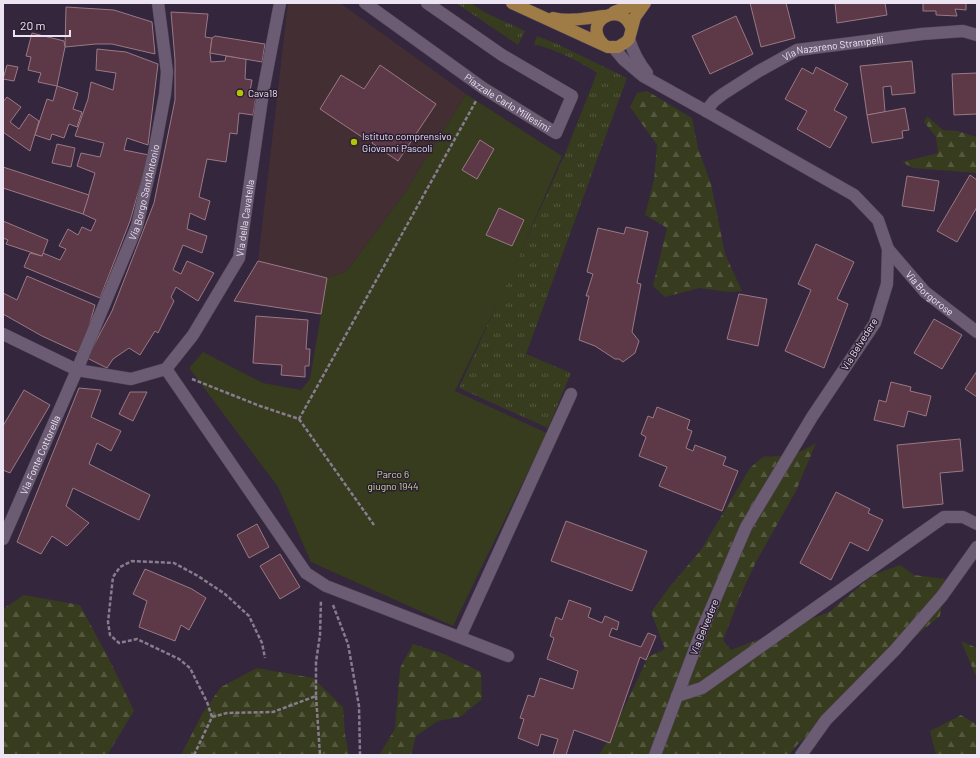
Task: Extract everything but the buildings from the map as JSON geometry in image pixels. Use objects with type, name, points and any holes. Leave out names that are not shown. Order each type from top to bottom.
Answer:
[{"type":"main road","points":[[512,3],[608,46],[622,45],[630,33],[635,17],[645,3]]},
{"type":"main road","points":[[608,46],[599,40],[596,30],[600,19],[638,3]]},
{"type":"main road","points":[[540,16],[560,20],[582,19],[609,14],[623,15],[627,18],[630,33]]},
{"type":"street","name":"Via Borgo Sant'Antonio","points":[[77,370],[137,226],[154,153],[165,94],[166,72],[158,3]]},
{"type":"street","name":"Via della Cavatella","points":[[166,369],[193,335],[239,258],[263,92],[280,3]]},
{"type":"street","name":"Piazzale Carlo Millesimi","points":[[365,3],[483,88],[556,133],[572,96],[502,55],[427,3]]},
{"type":"street","name":"Via Nazareno Strampelli","points":[[706,110],[723,94],[796,50],[922,34],[963,31],[977,35]]},
{"type":"street","points":[[630,33],[638,63],[653,80]]},
{"type":"street","name":"Via Belvedere","points":[[608,46],[643,76],[653,80],[706,110],[854,196],[878,220],[888,249],[887,284],[875,323],[812,417],[746,527],[702,630],[655,755]]},
{"type":"street","name":"Via Borgorose","points":[[888,249],[925,292],[977,332]]},
{"type":"street","points":[[3,334],[77,370],[131,379],[166,369],[306,573],[326,586],[508,656]]},
{"type":"street","name":"Via Fonte Cottorella","points":[[3,542],[77,370]]},
{"type":"street","points":[[460,637],[571,394]]},
{"type":"street","points":[[677,696],[702,688],[944,516],[962,517],[977,524]]},
{"type":"street","points":[[800,755],[826,720],[895,650],[942,596],[977,547]]},
{"type":"path","points":[[299,419],[483,88]]},
{"type":"path","points":[[166,369],[260,406],[299,419],[374,525]]},
{"type":"path","points":[[194,755],[212,717],[207,702],[190,668],[180,659],[137,639],[119,643],[110,635],[108,622],[113,577],[120,567],[132,561],[174,563],[198,576],[225,594],[249,616],[262,643],[265,658]]},
{"type":"path","points":[[306,573],[321,600],[320,635],[316,662],[316,696],[320,755]]},
{"type":"path","points":[[326,586],[348,644],[359,706],[360,755]]},
{"type":"path","points":[[212,717],[227,713],[272,712],[316,696]]},
{"type":"shaded area","name":"Istituto comprensivo Giovanni Pascoli","points":[[288,3],[340,3],[466,94],[406,191],[347,271],[327,278],[258,261]]},
{"type":"green space","points":[[456,3],[471,3],[484,12],[525,31],[518,45]]},
{"type":"green space","points":[[537,36],[555,43],[627,78],[526,354],[571,373],[548,428],[459,388],[565,154],[597,73],[567,56],[534,44]]},
{"type":"green space","points":[[647,91],[692,118],[698,148],[711,184],[725,254],[742,291],[729,292],[699,288],[665,297],[653,286],[667,228],[645,215],[654,180],[657,145],[630,107],[637,93]]},
{"type":"green space","name":"Parco 6 giugno 1944","points":[[466,94],[562,156],[508,282],[455,391],[547,433],[453,626],[311,562],[278,487],[189,368],[203,352],[263,383],[301,390],[310,379],[327,278],[347,271],[406,191]]},
{"type":"green space","points":[[927,116],[943,130],[957,131],[977,137],[977,173],[913,168],[902,162],[938,153],[936,137],[924,122]]},
{"type":"green space","points":[[816,443],[796,491],[756,562],[741,594],[723,640],[731,650],[829,612],[873,575],[900,565],[914,575],[945,579],[940,616],[886,660],[837,711],[798,744],[789,755],[599,755],[612,733],[648,657],[665,649],[651,612],[671,585],[701,550],[750,468],[763,457],[794,455]]},
{"type":"green space","points":[[24,595],[80,605],[111,663],[134,711],[107,755],[3,755],[3,609]]},
{"type":"green space","points":[[961,641],[977,648],[977,676],[975,674]]},
{"type":"green space","points":[[413,644],[444,654],[481,672],[482,699],[460,717],[438,721],[416,736],[411,755],[379,755],[395,729],[400,668]]},
{"type":"green space","points":[[257,668],[313,678],[343,707],[345,734],[349,755],[181,755],[202,714],[221,687]]},
{"type":"green space","points":[[961,715],[977,725],[977,755],[936,755],[930,731]]},
{"type":"place","name":"Cava18","points":[[240,93]]},
{"type":"place","name":"Istituto comprensivo Giovanni Pascoli","points":[[354,142]]}]
